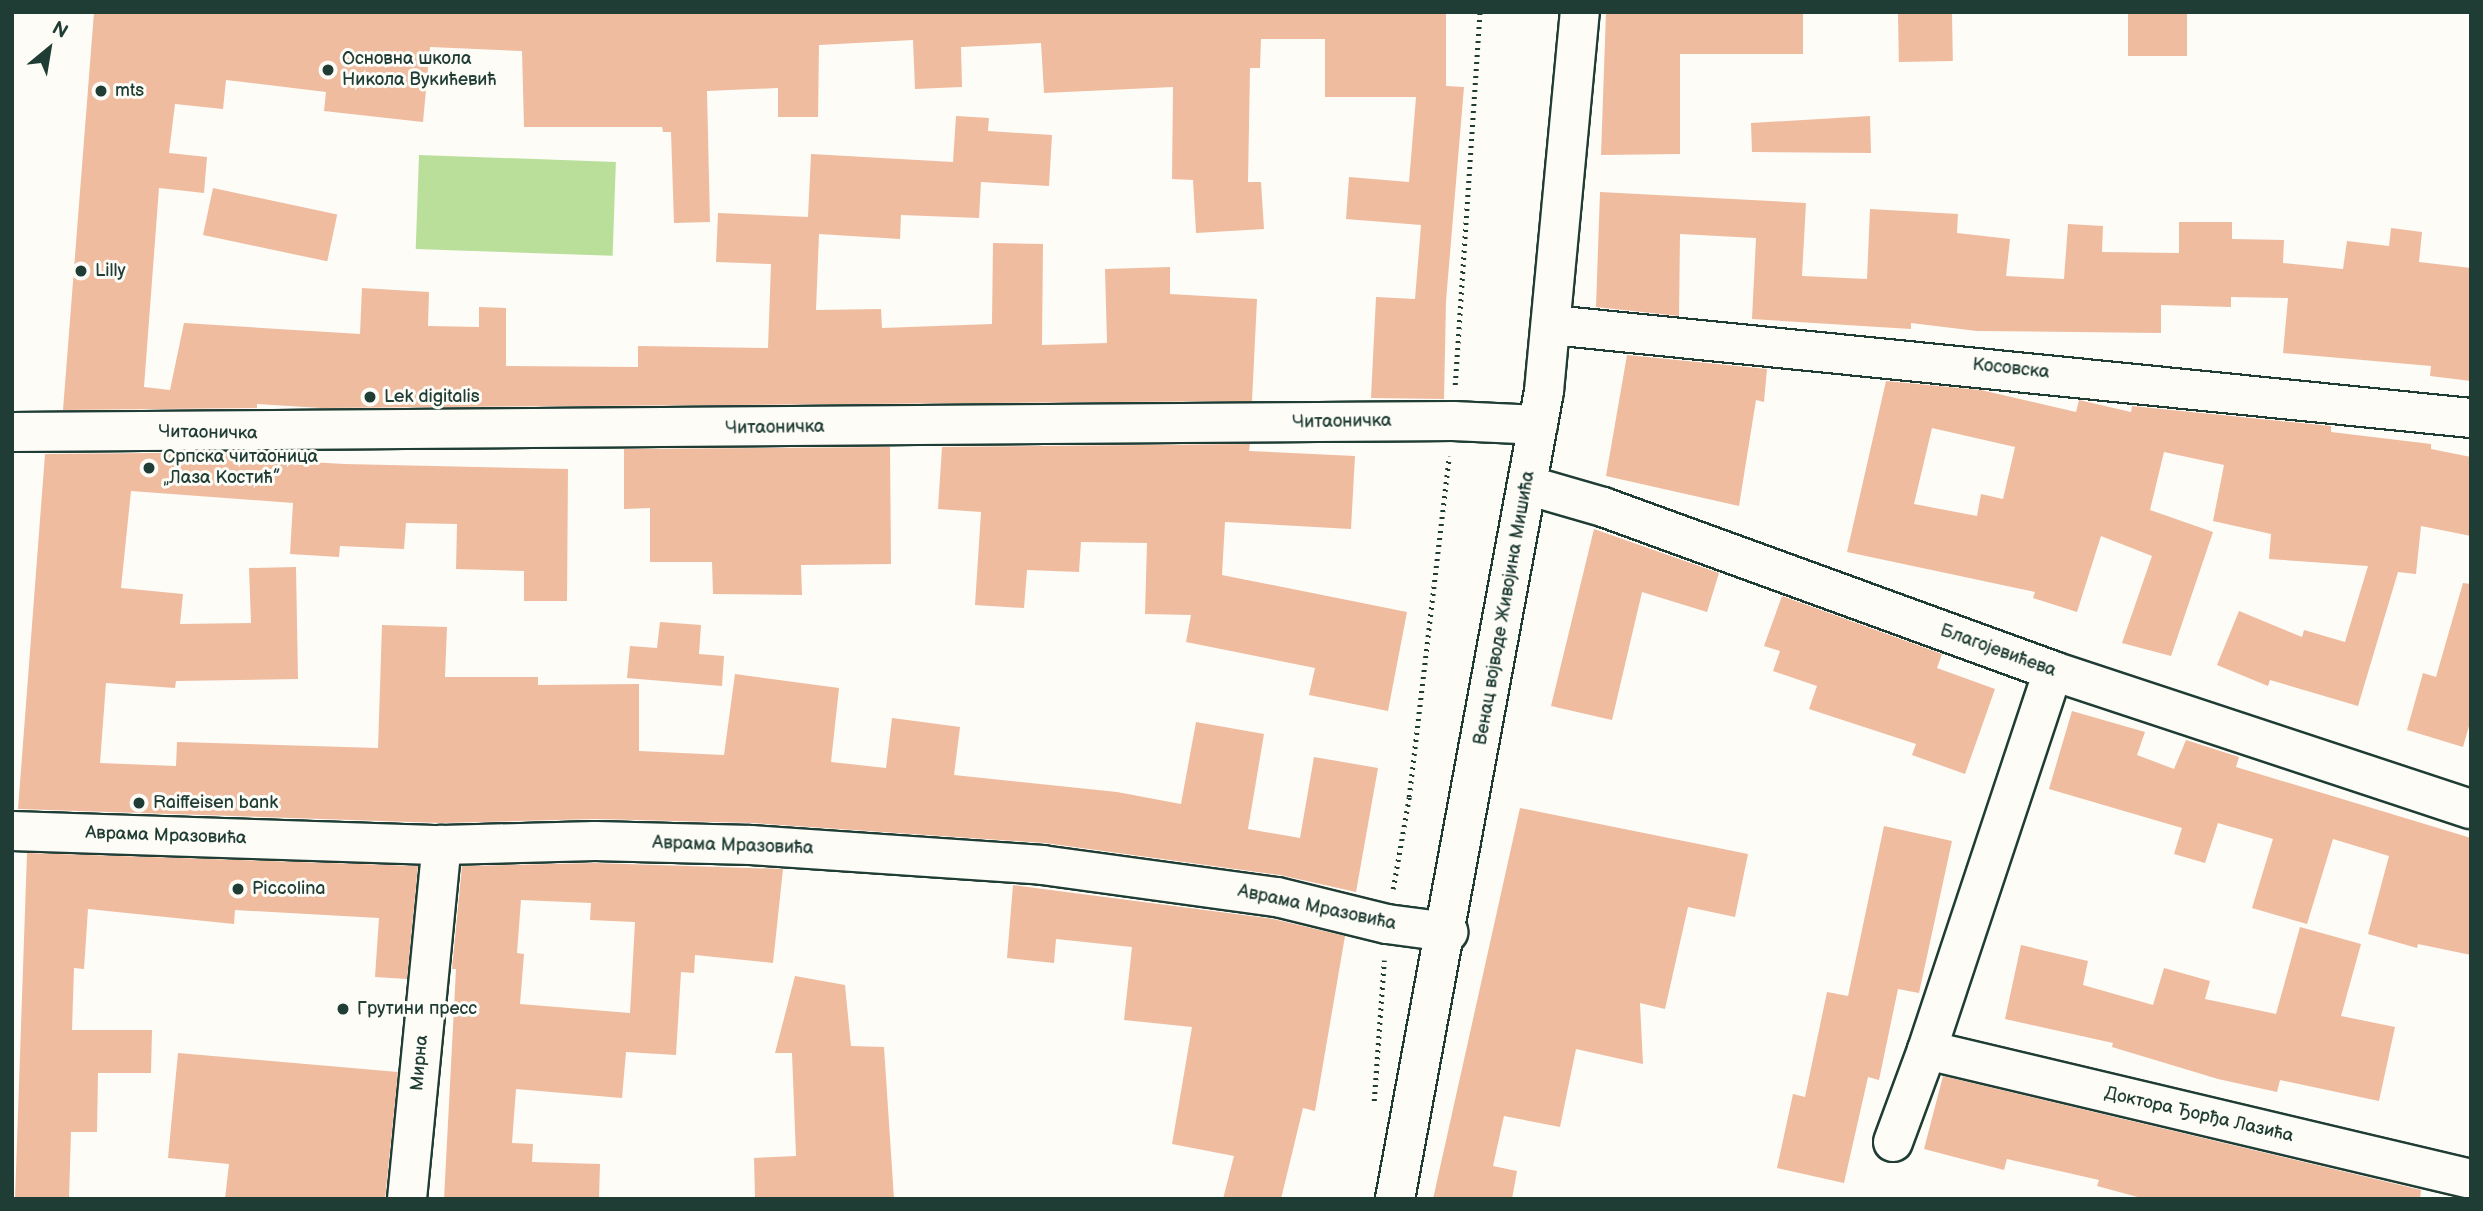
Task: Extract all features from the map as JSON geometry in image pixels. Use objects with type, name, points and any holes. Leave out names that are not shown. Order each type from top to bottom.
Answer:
[{"type":"street","name":"Венац војводе Живојина Мишића","points":[[1395,1199],[1448,932],[1538,425],[1552,325],[1580,12]]},
{"type":"street","name":"Косовска","points":[[1552,325],[2471,418]]},
{"type":"street","name":"Читаоничка","points":[[12,432],[245,434],[1453,421],[1538,425]]},
{"type":"street","name":"Благојевићева","points":[[1527,485],[1603,507],[2053,671],[2471,809]]},
{"type":"street","points":[[1893,1142],[1927,1051],[2053,671]]},
{"type":"street","name":"Аврама Мразовића","points":[[12,831],[442,845],[595,841],[751,845],[1042,864],[1277,897],[1387,924],[1448,932]]},
{"type":"street","name":"Мирна","points":[[407,1199],[442,845]]},
{"type":"street","name":"Доктора Ђорђа Лазића","points":[[1927,1051],[2471,1179]]},
{"type":"path","points":[[1373,1116],[1387,924],[1409,797],[1453,421],[1480,12]]},
{"type":"green space","points":[[419,155],[616,162],[613,256],[416,249]]},
{"type":"building","points":[[94,12],[1446,12],[1446,86],[1464,87],[1446,301],[1444,399],[1371,398],[1376,297],[1415,299],[1421,225],[1346,219],[1349,177],[1409,182],[1416,97],[1325,97],[1325,39],[1261,39],[1260,68],[1250,68],[1248,182],[1261,182],[1264,229],[1196,233],[1193,180],[1172,179],[1173,87],[1044,93],[1041,43],[961,47],[962,87],[915,89],[913,40],[819,45],[818,117],[778,117],[778,88],[707,91],[710,222],[674,223],[671,132],[663,132],[662,127],[524,127],[522,51],[430,47],[423,122],[324,111],[326,92],[226,80],[223,109],[175,104],[169,153],[207,157],[204,193],[159,188],[144,387],[170,390],[184,323],[360,334],[362,288],[429,292],[428,326],[479,327],[479,307],[506,308],[506,366],[638,367],[638,346],[768,348],[771,264],[716,262],[718,213],[808,217],[811,154],[953,162],[956,116],[989,118],[988,131],[1052,135],[1049,186],[981,182],[979,218],[901,215],[900,239],[819,234],[816,310],[881,309],[882,328],[992,324],[993,243],[1043,244],[1042,345],[1107,343],[1105,269],[1170,267],[1170,294],[1257,299],[1252,401],[321,408],[257,404],[257,408],[63,410]]},
{"type":"building","points":[[1606,12],[1803,12],[1803,54],[1680,54],[1680,154],[1601,155]]},
{"type":"building","points":[[2128,12],[2187,12],[2187,56],[2128,56]]},
{"type":"building","points":[[1952,13],[1953,61],[1899,62],[1898,14]]},
{"type":"building","points":[[1870,116],[1871,153],[1752,152],[1751,123]]},
{"type":"building","points":[[213,188],[337,214],[327,261],[203,235]]},
{"type":"building","points":[[1600,192],[1806,203],[1802,276],[1867,279],[1870,209],[1958,214],[1957,233],[2010,239],[2006,276],[2064,279],[2068,224],[2103,226],[2102,252],[2179,253],[2179,222],[2232,222],[2232,239],[2284,240],[2283,263],[2343,269],[2347,241],[2389,246],[2391,228],[2422,232],[2419,262],[2471,268],[2471,381],[2430,376],[2431,366],[2283,353],[2288,298],[2231,297],[2231,307],[2161,305],[2161,333],[1977,331],[1911,323],[1911,329],[1752,319],[1756,238],[1680,234],[1679,316],[1596,307]]},
{"type":"building","points":[[1627,355],[1767,369],[1764,402],[1756,400],[1739,506],[1606,476]]},
{"type":"building","points":[[1886,381],[1981,390],[2076,412],[2079,400],[2131,412],[2132,406],[2331,426],[2331,432],[2431,444],[2431,449],[2471,457],[2471,536],[2421,526],[2416,574],[2398,572],[2358,706],[2270,680],[2268,686],[2217,665],[2239,611],[2302,637],[2304,630],[2345,642],[2368,566],[2269,559],[2271,534],[2213,521],[2224,465],[2164,452],[2150,510],[2213,532],[2171,656],[2122,643],[2152,556],[2101,536],[2077,612],[2033,598],[2035,592],[1847,552]],"holes":[[[1932,428],[2015,447],[2003,499],[1981,494],[1977,516],[1914,504]]]},
{"type":"building","points":[[1250,444],[1249,451],[1355,456],[1351,529],[1225,522],[1222,575],[1407,612],[1388,711],[1309,695],[1315,668],[1186,642],[1191,615],[1145,614],[1147,543],[1081,542],[1079,572],[1027,570],[1024,608],[975,605],[981,512],[938,509],[942,447]]},
{"type":"building","points":[[890,447],[891,564],[801,565],[802,595],[713,594],[712,562],[650,562],[650,508],[624,509],[624,449]]},
{"type":"building","points":[[254,452],[253,459],[568,469],[567,601],[524,601],[524,571],[456,569],[457,524],[406,523],[404,549],[340,546],[339,557],[290,554],[293,503],[131,491],[121,588],[183,594],[180,624],[251,623],[249,568],[296,567],[298,679],[176,681],[175,688],[106,683],[100,763],[176,766],[177,742],[378,748],[382,625],[447,627],[445,677],[538,677],[538,685],[639,684],[639,751],[724,755],[735,674],[839,688],[831,762],[886,768],[892,718],[960,727],[954,775],[1117,792],[1181,804],[1196,722],[1264,734],[1248,829],[1300,838],[1314,757],[1378,768],[1356,892],[1280,875],[1045,843],[752,823],[596,819],[442,823],[18,809],[45,454]]},
{"type":"building","points":[[1594,529],[1719,573],[1707,612],[1642,592],[1612,720],[1551,706]]},
{"type":"building","points":[[2463,583],[2471,584],[2471,719],[2463,747],[2407,730],[2423,673],[2436,677]]},
{"type":"building","points":[[1782,596],[1942,654],[1937,668],[1995,689],[1965,774],[1912,755],[1916,744],[1809,709],[1817,686],[1773,671],[1780,651],[1764,646]]},
{"type":"building","points":[[660,622],[701,625],[699,654],[724,656],[722,686],[627,678],[630,646],[657,648]]},
{"type":"building","points":[[2072,711],[2145,732],[2137,755],[2174,769],[2186,740],[2239,757],[2236,767],[2471,838],[2471,955],[2418,944],[2417,948],[2368,934],[2389,856],[2333,839],[2307,924],[2252,908],[2273,839],[2218,823],[2205,863],[2174,854],[2182,828],[2049,789]]},
{"type":"building","points":[[1520,808],[1748,854],[1735,917],[1688,907],[1665,1009],[1640,1003],[1643,1064],[1576,1049],[1560,1127],[1504,1116],[1493,1166],[1517,1171],[1512,1199],[1433,1199]]},
{"type":"building","points":[[1884,826],[1952,841],[1919,993],[1898,989],[1879,1080],[1868,1077],[1844,1183],[1777,1168],[1793,1094],[1805,1097],[1827,992],[1848,996]]},
{"type":"building","points":[[27,853],[418,866],[407,979],[375,977],[379,918],[235,910],[234,924],[88,909],[84,969],[74,968],[72,1030],[152,1030],[151,1073],[98,1073],[97,1132],[71,1132],[69,1199],[15,1199]]},
{"type":"building","points":[[595,863],[783,869],[773,963],[695,955],[694,973],[681,972],[676,1055],[626,1052],[622,1098],[516,1089],[512,1143],[533,1144],[532,1162],[600,1164],[599,1199],[444,1199],[456,969],[452,969],[462,866]],"holes":[[[521,900],[591,903],[590,920],[635,922],[630,1013],[520,1004],[524,954],[517,953]]]},
{"type":"building","points":[[1013,885],[1273,919],[1345,936],[1315,1111],[1303,1108],[1281,1199],[1223,1199],[1234,1156],[1172,1144],[1192,1027],[1124,1020],[1132,947],[1056,939],[1054,963],[1007,958]]},
{"type":"building","points":[[2300,927],[2361,944],[2341,1016],[2395,1027],[2379,1101],[2280,1080],[2277,1092],[2218,1079],[2112,1047],[2113,1043],[2005,1019],[2021,945],[2088,961],[2083,985],[2153,1005],[2164,968],[2210,981],[2205,999],[2276,1014]]},
{"type":"building","points":[[795,976],[845,985],[851,1046],[884,1047],[894,1199],[755,1199],[754,1158],[796,1156],[792,1053],[775,1053]]},
{"type":"building","points":[[178,1053],[398,1072],[385,1199],[225,1199],[229,1164],[168,1158]]},
{"type":"building","points":[[1943,1076],[2421,1190],[2420,1199],[2145,1199],[2097,1186],[2099,1180],[2007,1159],[2004,1170],[1924,1149]]},
{"type":"place","name":"Основна школа Никола Вукићевић","points":[[328,70]]},
{"type":"place","name":"mts","points":[[101,91]]},
{"type":"place","name":"Lilly","points":[[81,271]]},
{"type":"place","name":"Lek digitalis","points":[[370,397]]},
{"type":"place","name":"Српска читаоница „Лаза Костић”","points":[[149,468]]},
{"type":"place","name":"Raiffeisen bank","points":[[139,803]]},
{"type":"place","name":"Piccolina","points":[[238,889]]},
{"type":"place","name":"Грутини пресс","points":[[343,1009]]}]
